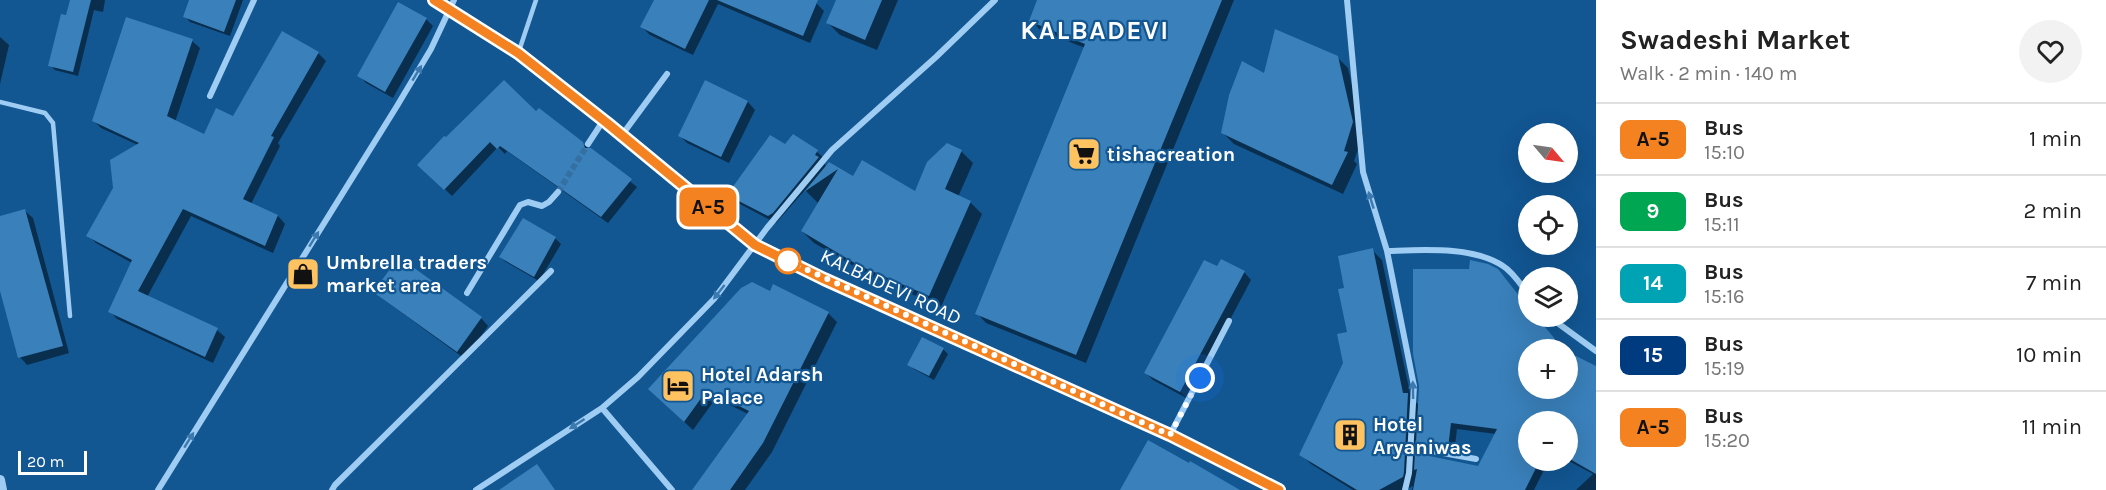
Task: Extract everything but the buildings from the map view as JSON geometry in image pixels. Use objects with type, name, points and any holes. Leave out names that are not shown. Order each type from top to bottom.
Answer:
[{"type":"main road","name":"KALBADEVI ROAD","points":[[434,0],[452,5],[518,53],[755,245],[835,284],[1170,435],[1276,489]]},
{"type":"street","points":[[210,96],[254,0]]},
{"type":"street","points":[[476,490],[602,408],[638,377],[714,300],[832,150],[936,57],[995,0]]},
{"type":"street","points":[[1347,0],[1363,172],[1387,251],[1414,386],[1409,473],[1405,490]]},
{"type":"street","points":[[158,490],[397,106],[431,49],[452,5]]},
{"type":"street","points":[[622,135],[667,74]]},
{"type":"street","points":[[588,144],[603,120]]},
{"type":"street","points":[[467,293],[520,206],[528,202],[542,206],[558,192]]},
{"type":"street","points":[[1387,251],[1433,250],[1480,256],[1504,266],[1518,282]]},
{"type":"street","points":[[332,490],[551,271]]},
{"type":"street","points":[[1170,435],[1229,321]]},
{"type":"street","points":[[1563,327],[1596,351]]},
{"type":"street","points":[[602,408],[672,490]]},
{"type":"street","points":[[1410,447],[1476,459]]},
{"type":"street","points":[[0,480],[2,490]]},
{"type":"lane","points":[[518,53],[536,0]]},
{"type":"lane","points":[[0,102],[45,113],[53,123],[70,316]]},
{"type":"tunnel","points":[[558,192],[588,144]]},
{"type":"bus line","name":"A-5","points":[[434,0],[518,53],[755,245],[824,279],[1170,435],[1279,490]]},
{"type":"place","name":"tishacreation","points":[[1084,154]]},
{"type":"place","name":"Umbrella traders market area","points":[[303,274]]},
{"type":"place","name":"Hotel Adarsh Palace","points":[[678,386]]},
{"type":"place","name":"Hotel Aryaniwas","points":[[1350,435]]},
{"type":"district","name":"KALBADEVI","points":[[1095,30]]},
{"type":"route","points":[[788,261],[1170,435],[1200,378]]}]
